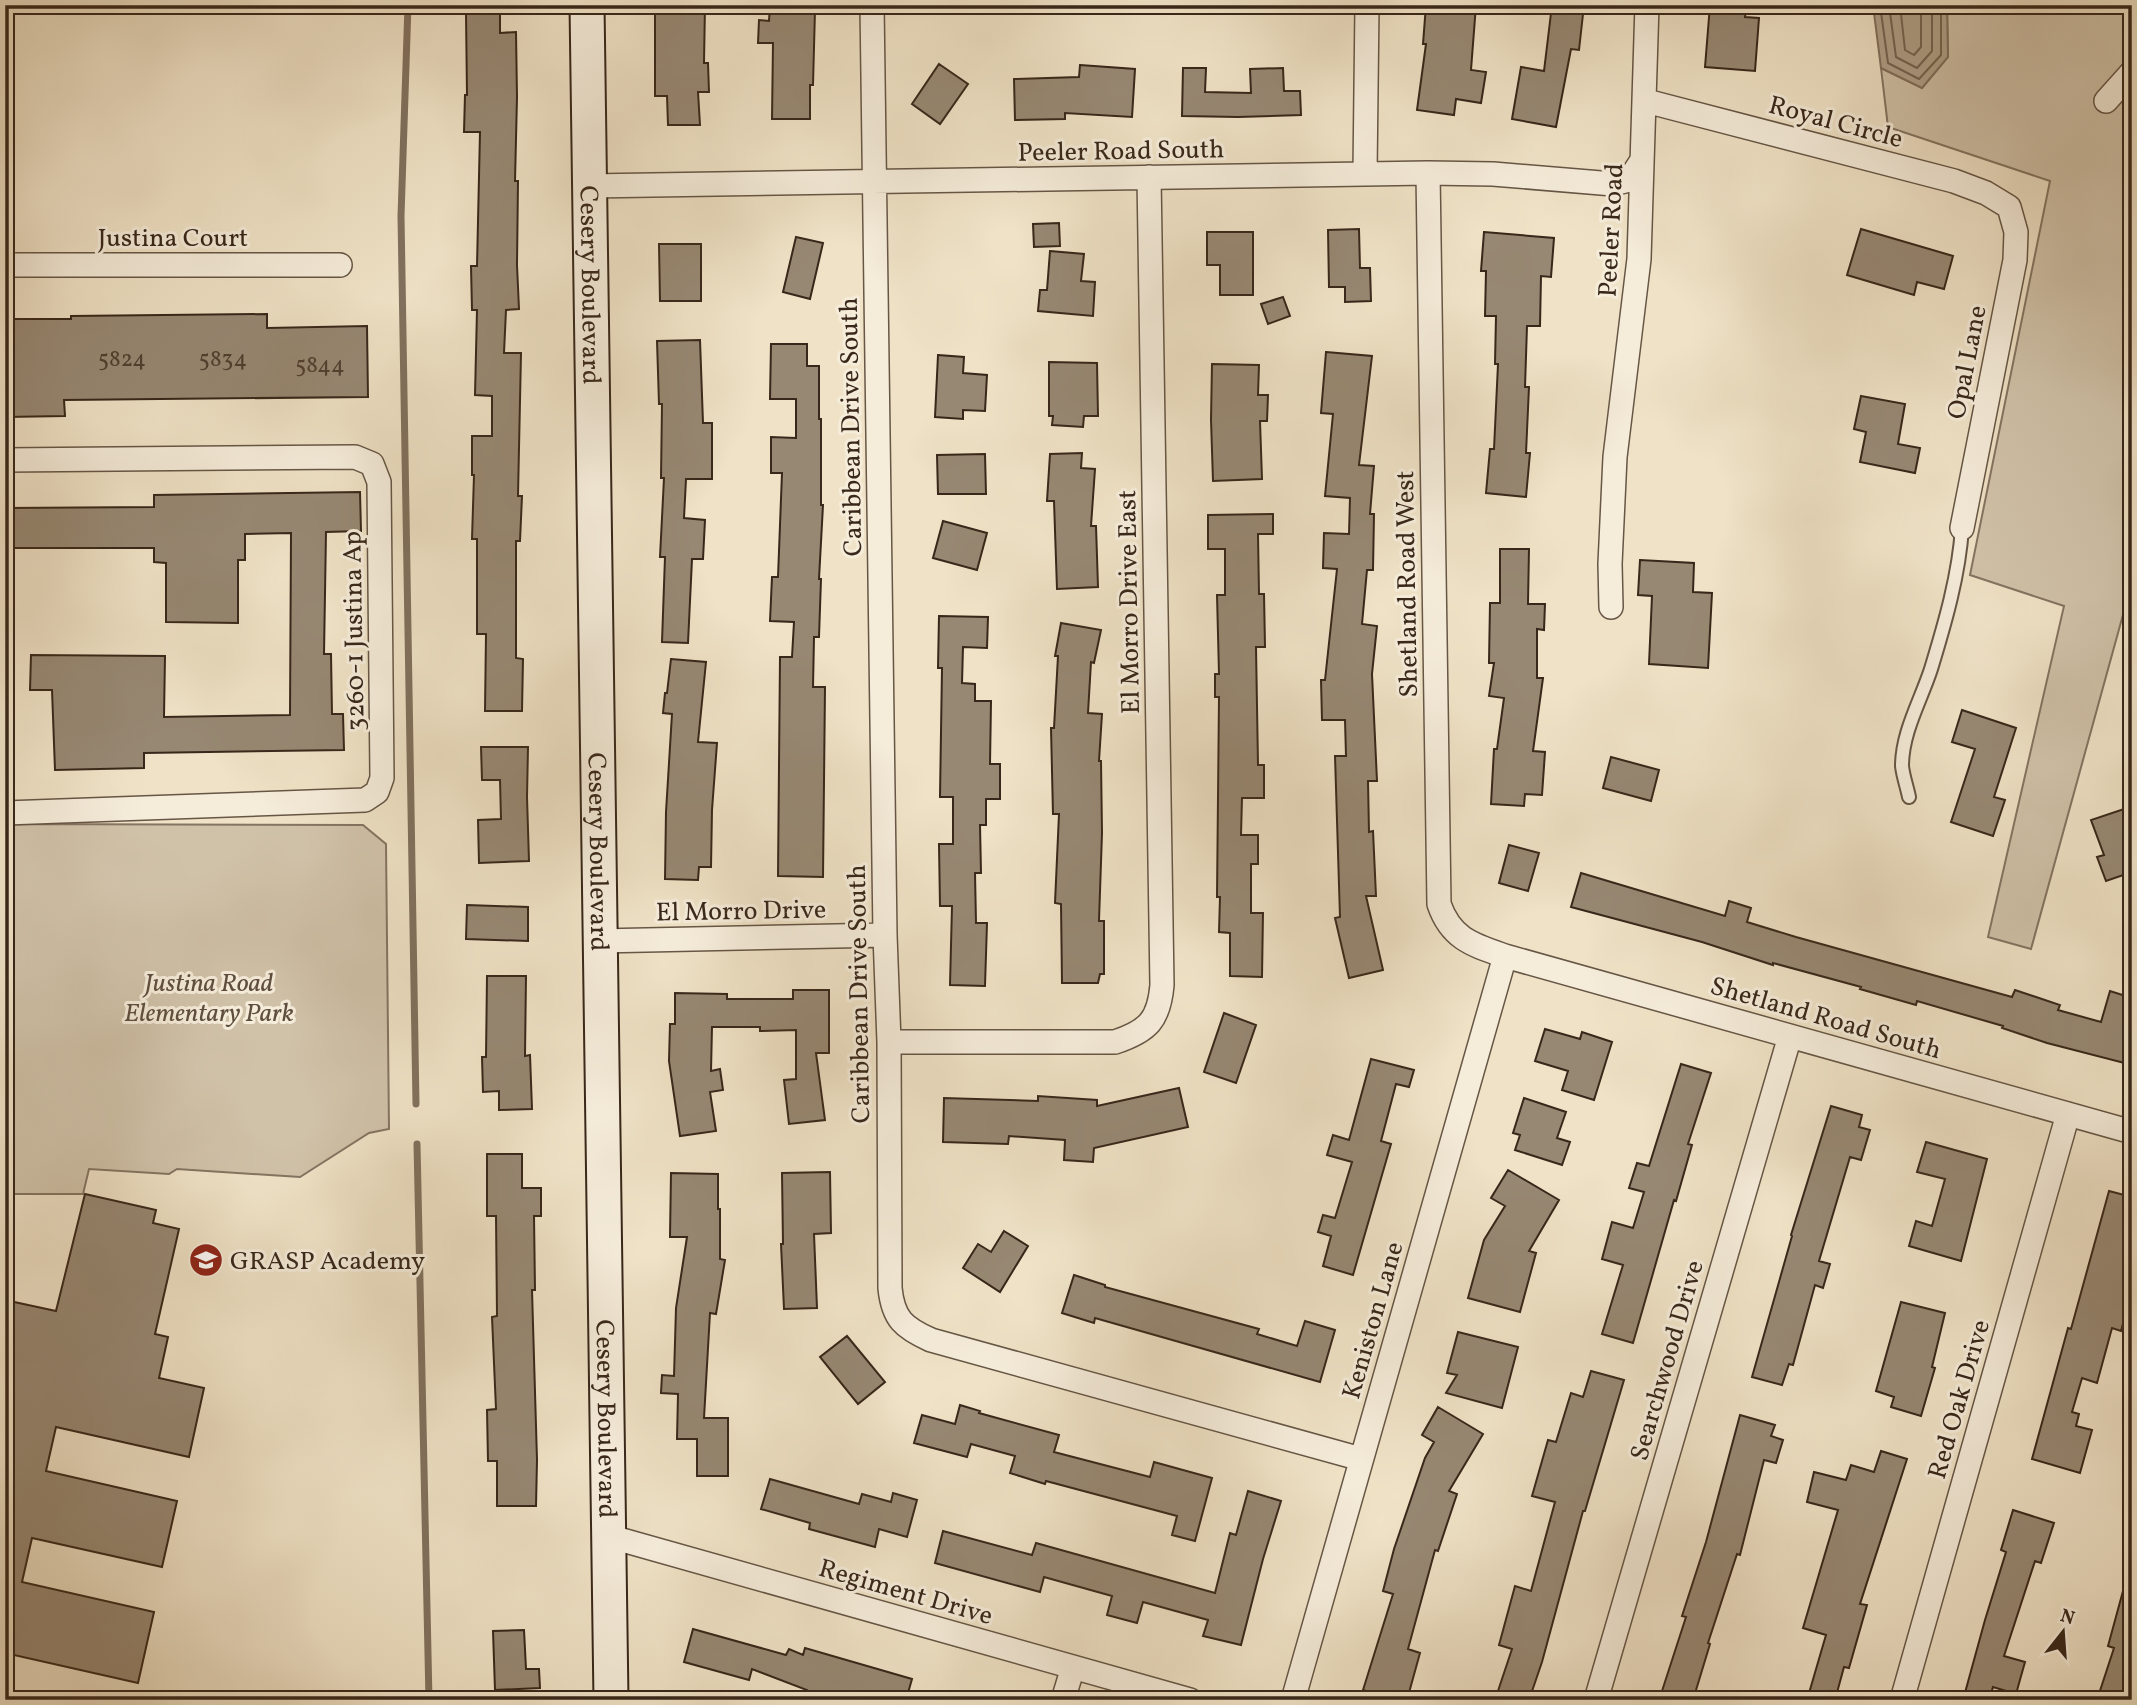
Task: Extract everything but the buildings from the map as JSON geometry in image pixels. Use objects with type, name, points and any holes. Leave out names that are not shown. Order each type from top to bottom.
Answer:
[{"type":"main road","name":"Cesery Boulevard","points":[[587,5],[611,1700]]},
{"type":"street","name":"Caribbean Drive South","points":[[872,5],[891,1305],[901,1321],[915,1333],[931,1340],[1361,1459]]},
{"type":"street","points":[[1365,173],[1367,5]]},
{"type":"street","name":"Peeler Road","points":[[1611,607],[1610,564],[1615,457],[1639,260],[1647,5]]},
{"type":"street","points":[[2106,101],[2132,72]]},
{"type":"street","name":"Royal Circle","points":[[1646,101],[1954,181],[1986,193],[2009,207]]},
{"type":"street","name":"Peeler Road South","points":[[589,186],[1365,173],[1493,174],[1613,184],[1629,180],[1642,160]]},
{"type":"street","name":"Shetland Road West","points":[[1428,173],[1439,904],[1451,929],[1468,943],[1505,957]]},
{"type":"street","name":"El Morro Drive East","points":[[889,1042],[1115,1042],[1136,1035],[1151,1022],[1160,1006],[1162,985],[1149,177]]},
{"type":"street","name":"Opal Lane","points":[[1962,528],[2015,260],[2016,232],[2009,207]]},
{"type":"street","name":"Justina Court","points":[[5,265],[340,265]]},
{"type":"street","name":"3260-1 Justina Ap","points":[[5,460],[355,457],[372,464],[379,482],[382,778],[377,792],[365,800],[5,813]]},
{"type":"street","name":"El Morro Drive","points":[[599,941],[885,935]]},
{"type":"street","name":"Shetland Road South","points":[[1505,957],[2132,1132]]},
{"type":"street","name":"Keniston Lane","points":[[1293,1700],[1505,957]]},
{"type":"street","name":"Searchwood Drive","points":[[1596,1700],[1790,1036]]},
{"type":"street","name":"Red Oak Drive","points":[[1902,1700],[2068,1114]]},
{"type":"street","name":"Regiment Drive","points":[[608,1535],[1190,1700]]},
{"type":"street","points":[[1063,1700],[1073,1667]]},
{"type":"lane","points":[[1909,797],[1902,766],[1905,738],[1931,669],[1960,557],[1962,528]]},
{"type":"green space","points":[[1947,5],[2132,5],[2132,582],[2031,949],[1988,937],[2064,606],[1970,575],[2050,181],[1888,127],[1881,68],[1922,88],[1948,57]]},
{"type":"green space","name":"Justina Road Elementary Park","points":[[5,824],[363,825],[386,844],[389,1129],[369,1133],[300,1177],[177,1169],[169,1174],[89,1169],[83,1194],[5,1194]]},
{"type":"water","points":[[1873,5],[1947,5],[1948,57],[1922,88],[1881,68]]},
{"type":"waterway","points":[[408,5],[401,216],[416,1104]]},
{"type":"waterway","points":[[417,1144],[429,1700]]},
{"type":"place","name":"GRASP Academy","points":[[206,1260]]}]
